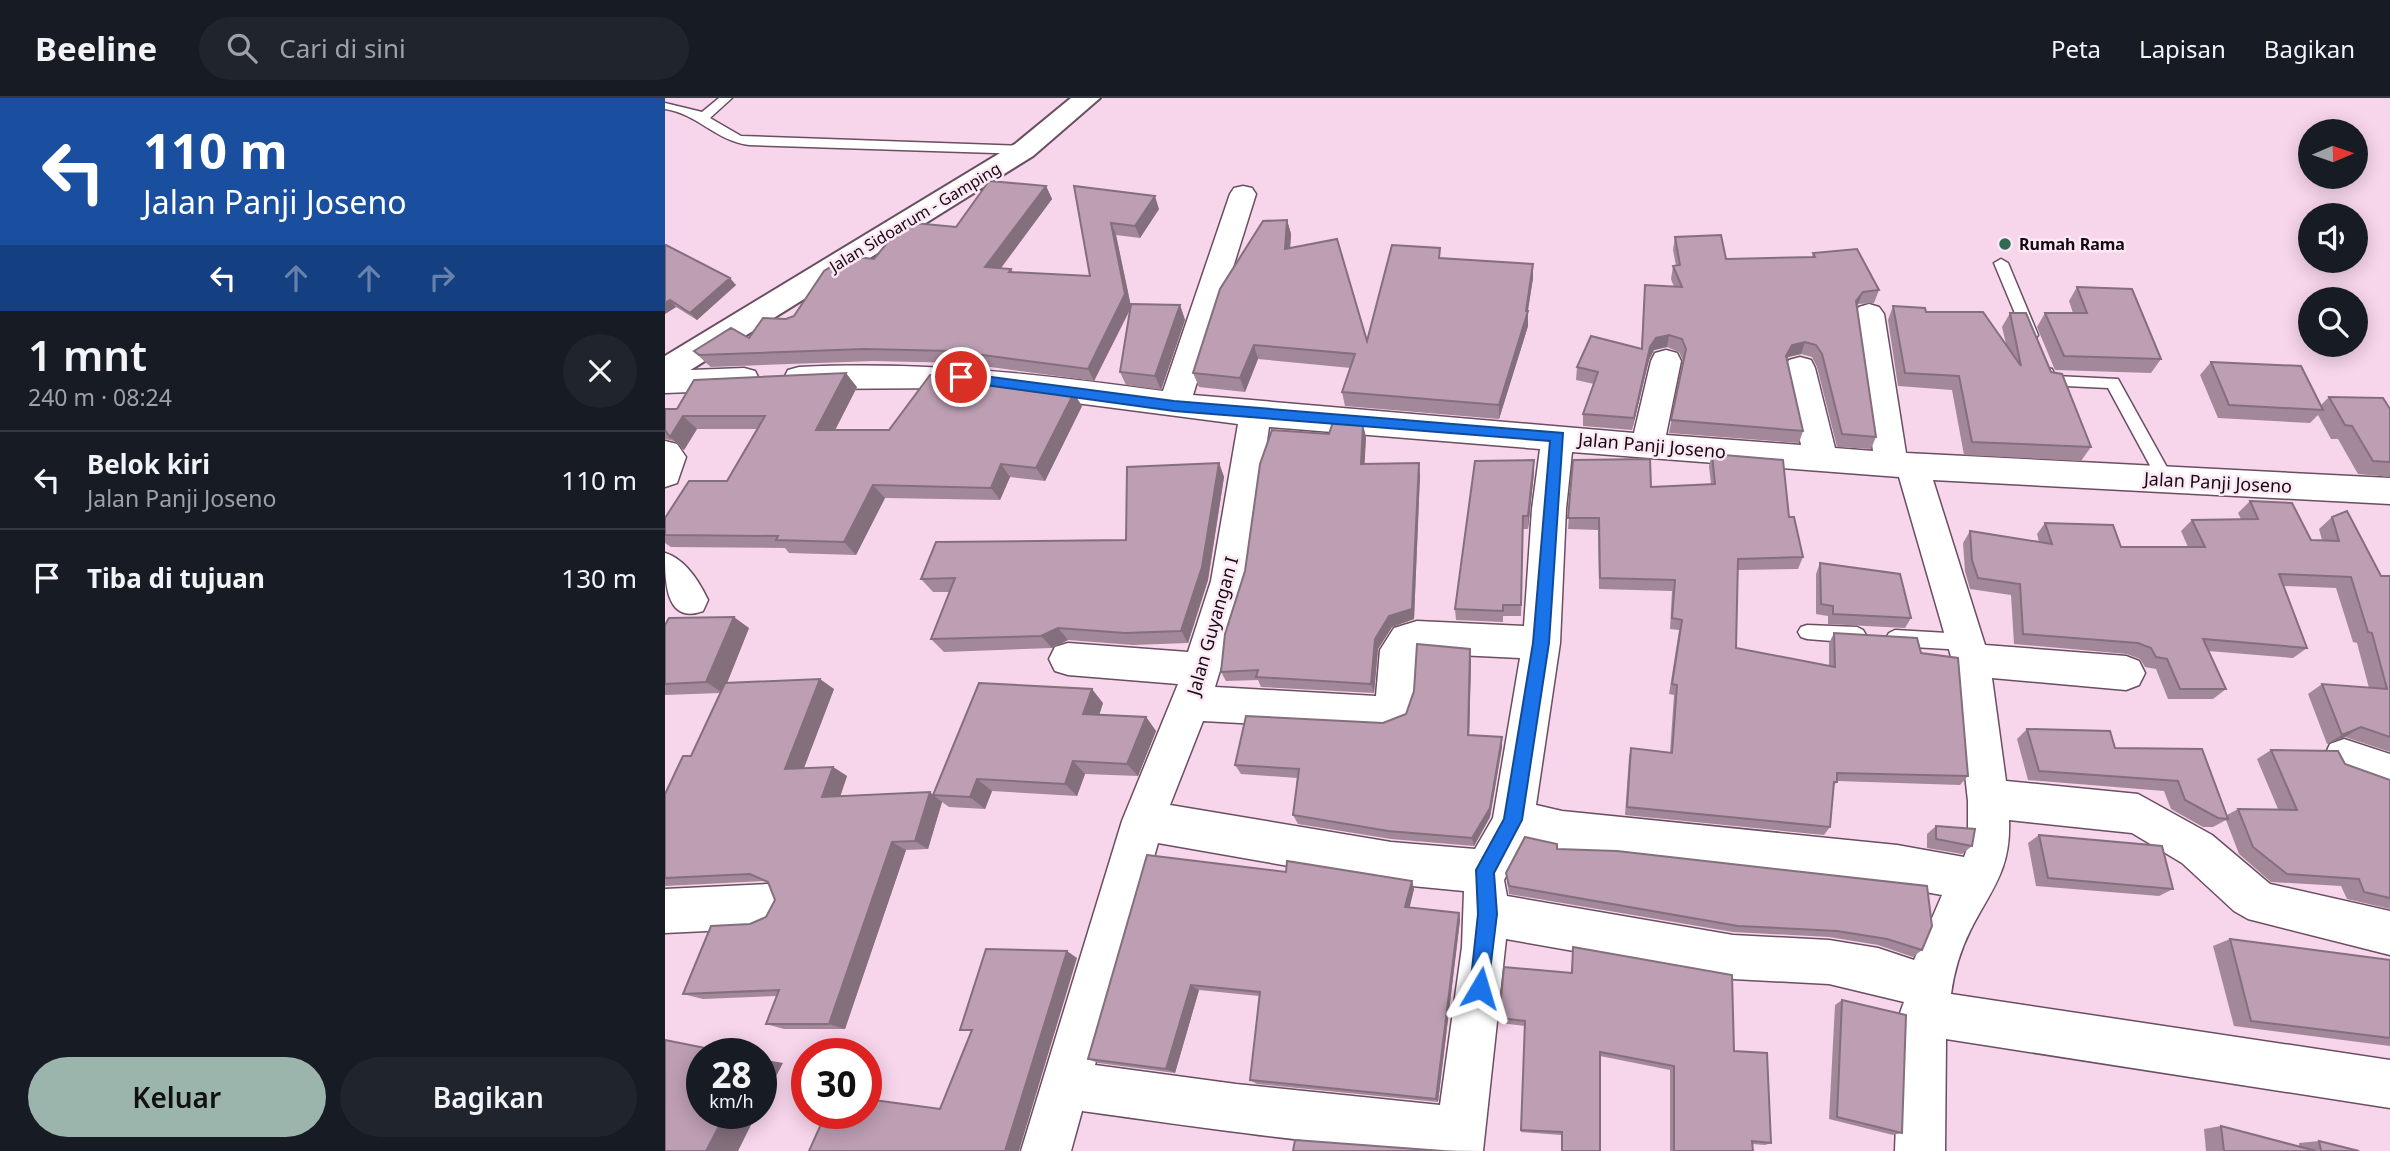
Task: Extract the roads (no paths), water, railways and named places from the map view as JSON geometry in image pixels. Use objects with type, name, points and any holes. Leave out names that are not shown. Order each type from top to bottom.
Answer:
[{"type":"main road","name":"Jalan Sidoarum - Gamping","points":[[665,371],[1024,149],[1087,98]]},
{"type":"street","points":[[1174,406],[1243,194]]},
{"type":"street","points":[[1869,314],[1903,467],[1968,651],[1988,801],[1989,846],[1977,881],[1949,926],[1925,999],[1920,1151]]},
{"type":"street","points":[[1647,446],[1666,361]]},
{"type":"street","points":[[1800,368],[1821,460]]},
{"type":"street","name":"Jalan Panji Joseno","points":[[665,382],[873,375],[961,377],[1174,406],[1255,414],[1903,467],[2390,491]]},
{"type":"street","name":"Jalan Guyangan I","points":[[1046,1151],[1150,807],[1197,686],[1229,581],[1255,414]]},
{"type":"street","points":[[1068,1085],[1459,1141],[1486,892],[1497,854],[1513,820],[1541,643],[1558,437]]},
{"type":"street","points":[[665,453],[670,457],[665,474]]},
{"type":"street","points":[[665,567],[690,600]]},
{"type":"street","points":[[1068,659],[1197,686],[1386,714],[1393,710],[1397,664],[1402,642],[1406,639],[1417,636],[1541,643]]},
{"type":"street","points":[[1968,651],[2126,673]]},
{"type":"street","points":[[2344,757],[2390,773]]},
{"type":"street","points":[[1988,801],[2004,800],[2138,814],[2197,849],[2249,896],[2263,904],[2390,933]]},
{"type":"street","points":[[1150,807],[1249,836],[1425,870],[1486,892],[1733,957],[1829,962],[1878,971],[1925,999],[2390,1083]]},
{"type":"street","points":[[1513,820],[1562,831],[1897,866],[1977,881]]},
{"type":"street","points":[[665,911],[767,906]]},
{"type":"lane","points":[[705,116],[726,98]]},
{"type":"lane","points":[[665,106],[683,107],[705,116],[734,139],[760,142],[1024,149]]},
{"type":"lane","points":[[2001,263],[2050,381],[2113,383],[2166,480]]},
{"type":"lane","points":[[1807,632],[1968,651]]},
{"type":"place","name":"Rumah Rama","points":[[2005,244]]}]
